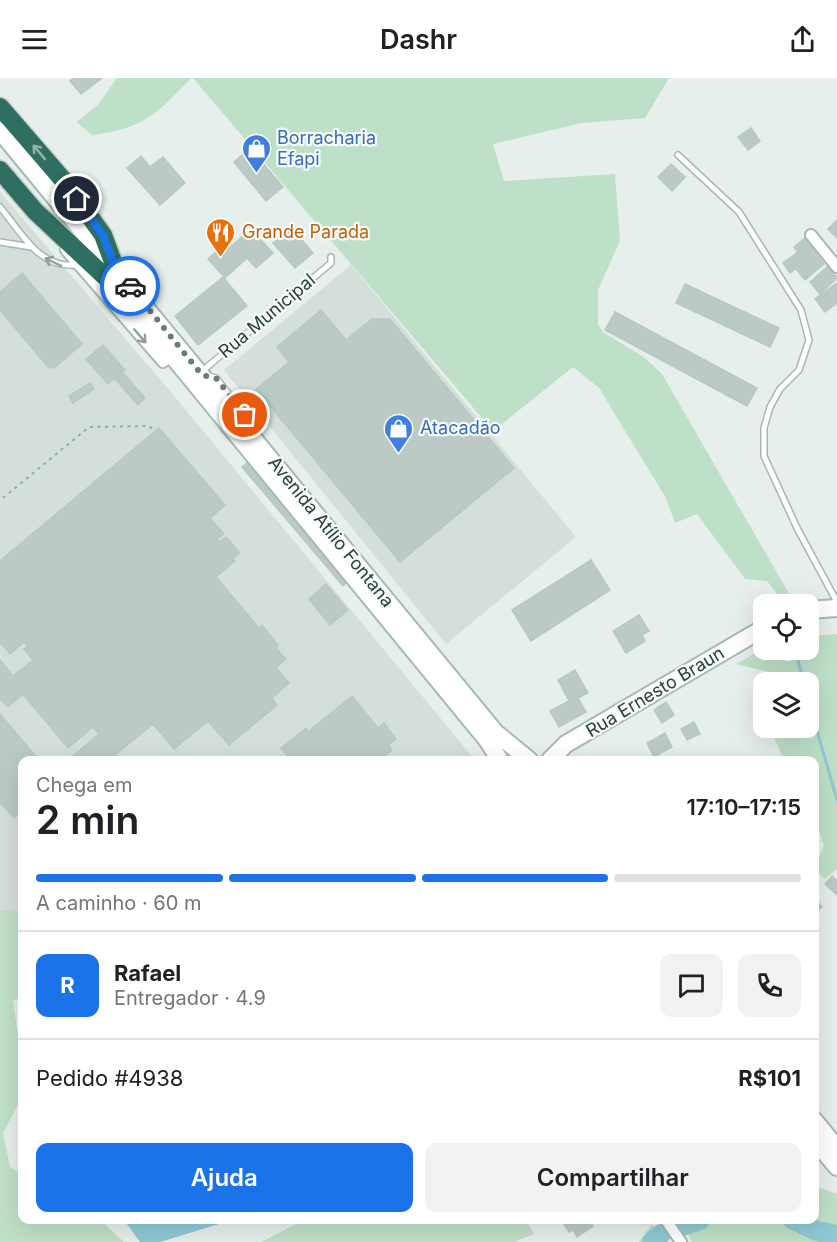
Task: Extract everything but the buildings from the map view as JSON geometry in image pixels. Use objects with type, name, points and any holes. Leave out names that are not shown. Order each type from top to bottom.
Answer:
[{"type":"highway","points":[[0,107],[64,181],[103,235],[116,279]]},
{"type":"highway","points":[[0,170],[35,211],[116,279]]},
{"type":"main road","points":[[0,130],[116,279]]},
{"type":"main road","points":[[0,148],[116,279]]},
{"type":"main road","name":"Avenida Atílio Fontana","points":[[116,279],[167,359],[480,731],[497,756]]},
{"type":"main road","name":"Avenida Atílio Fontana","points":[[116,279],[254,437],[496,733],[524,756]]},
{"type":"main road","points":[[819,609],[837,608]]},
{"type":"main road","name":"Rua Ernesto Braun","points":[[554,756],[566,744],[753,634]]},
{"type":"main road","points":[[819,1126],[837,1148]]},
{"type":"main road","points":[[819,1146],[837,1167]]},
{"type":"street","points":[[35,211],[78,265],[167,359]]},
{"type":"street","points":[[811,235],[837,267]]},
{"type":"street","points":[[669,1224],[681,1242]]},
{"type":"lane","points":[[678,155],[739,212],[801,310],[809,339],[799,370],[780,389],[770,407],[764,428],[764,456],[797,528],[837,602]]},
{"type":"lane","points":[[0,207],[31,247],[58,266],[78,265]]},
{"type":"lane","points":[[0,242],[31,247]]},
{"type":"lane","name":"Rua Municipal","points":[[200,374],[331,263],[331,257]]},
{"type":"path","points":[[3,498],[89,427],[149,426],[155,431]]},
{"type":"shaded area","points":[[0,192],[165,385],[472,756],[18,756],[18,914],[0,918]]},
{"type":"shaded area","name":"Atacadão","points":[[351,265],[576,537],[446,644],[224,370]]},
{"type":"green space","points":[[117,78],[191,78],[148,118],[124,129],[92,135],[76,122],[98,105]]},
{"type":"green space","points":[[193,78],[669,78],[645,118],[581,123],[493,144],[504,181],[615,174],[620,241],[598,290],[598,325],[603,332],[645,358],[662,374],[789,594],[777,594],[767,581],[745,579],[697,514],[675,523],[666,498],[599,388],[573,367],[493,431]]},
{"type":"green space","points":[[837,634],[837,869],[825,879],[819,873],[819,858],[824,845],[819,832],[819,756],[782,756],[774,738],[819,738],[819,672],[768,672],[736,664],[753,655],[753,660],[790,662],[791,660],[819,660],[819,636]]},
{"type":"green space","points":[[0,910],[18,912],[18,999],[13,1000],[18,1036],[18,1105],[3,1133],[10,1167],[18,1172],[18,1224],[104,1224],[124,1242],[0,1242]]},
{"type":"green space","points":[[819,1187],[837,1194],[837,1242],[692,1242],[683,1224],[819,1224]]},
{"type":"green space","points":[[296,1224],[528,1224],[534,1234],[514,1242],[261,1242]]},
{"type":"green space","points":[[652,1224],[665,1242],[639,1242]]},
{"type":"water","points":[[127,1224],[219,1224],[160,1242],[140,1242]]},
{"type":"waterway","points":[[798,660],[801,672]]},
{"type":"waterway","points":[[819,738],[837,800]]},
{"type":"waterway","points":[[682,1226],[688,1224]]},
{"type":"waterway","points":[[802,1224],[817,1231],[837,1235]]},
{"type":"waterway","points":[[652,1242],[661,1234]]},
{"type":"way so far","points":[[130,286],[202,375],[216,378],[245,415]]},
{"type":"place","name":"Borracharia Efapi","points":[[256,174]]},
{"type":"place","name":"Grande Parada","points":[[221,258]]},
{"type":"place","name":"Atacadão","points":[[399,454]]},
{"type":"route","points":[[77,199],[103,235],[116,270],[130,286]]}]
